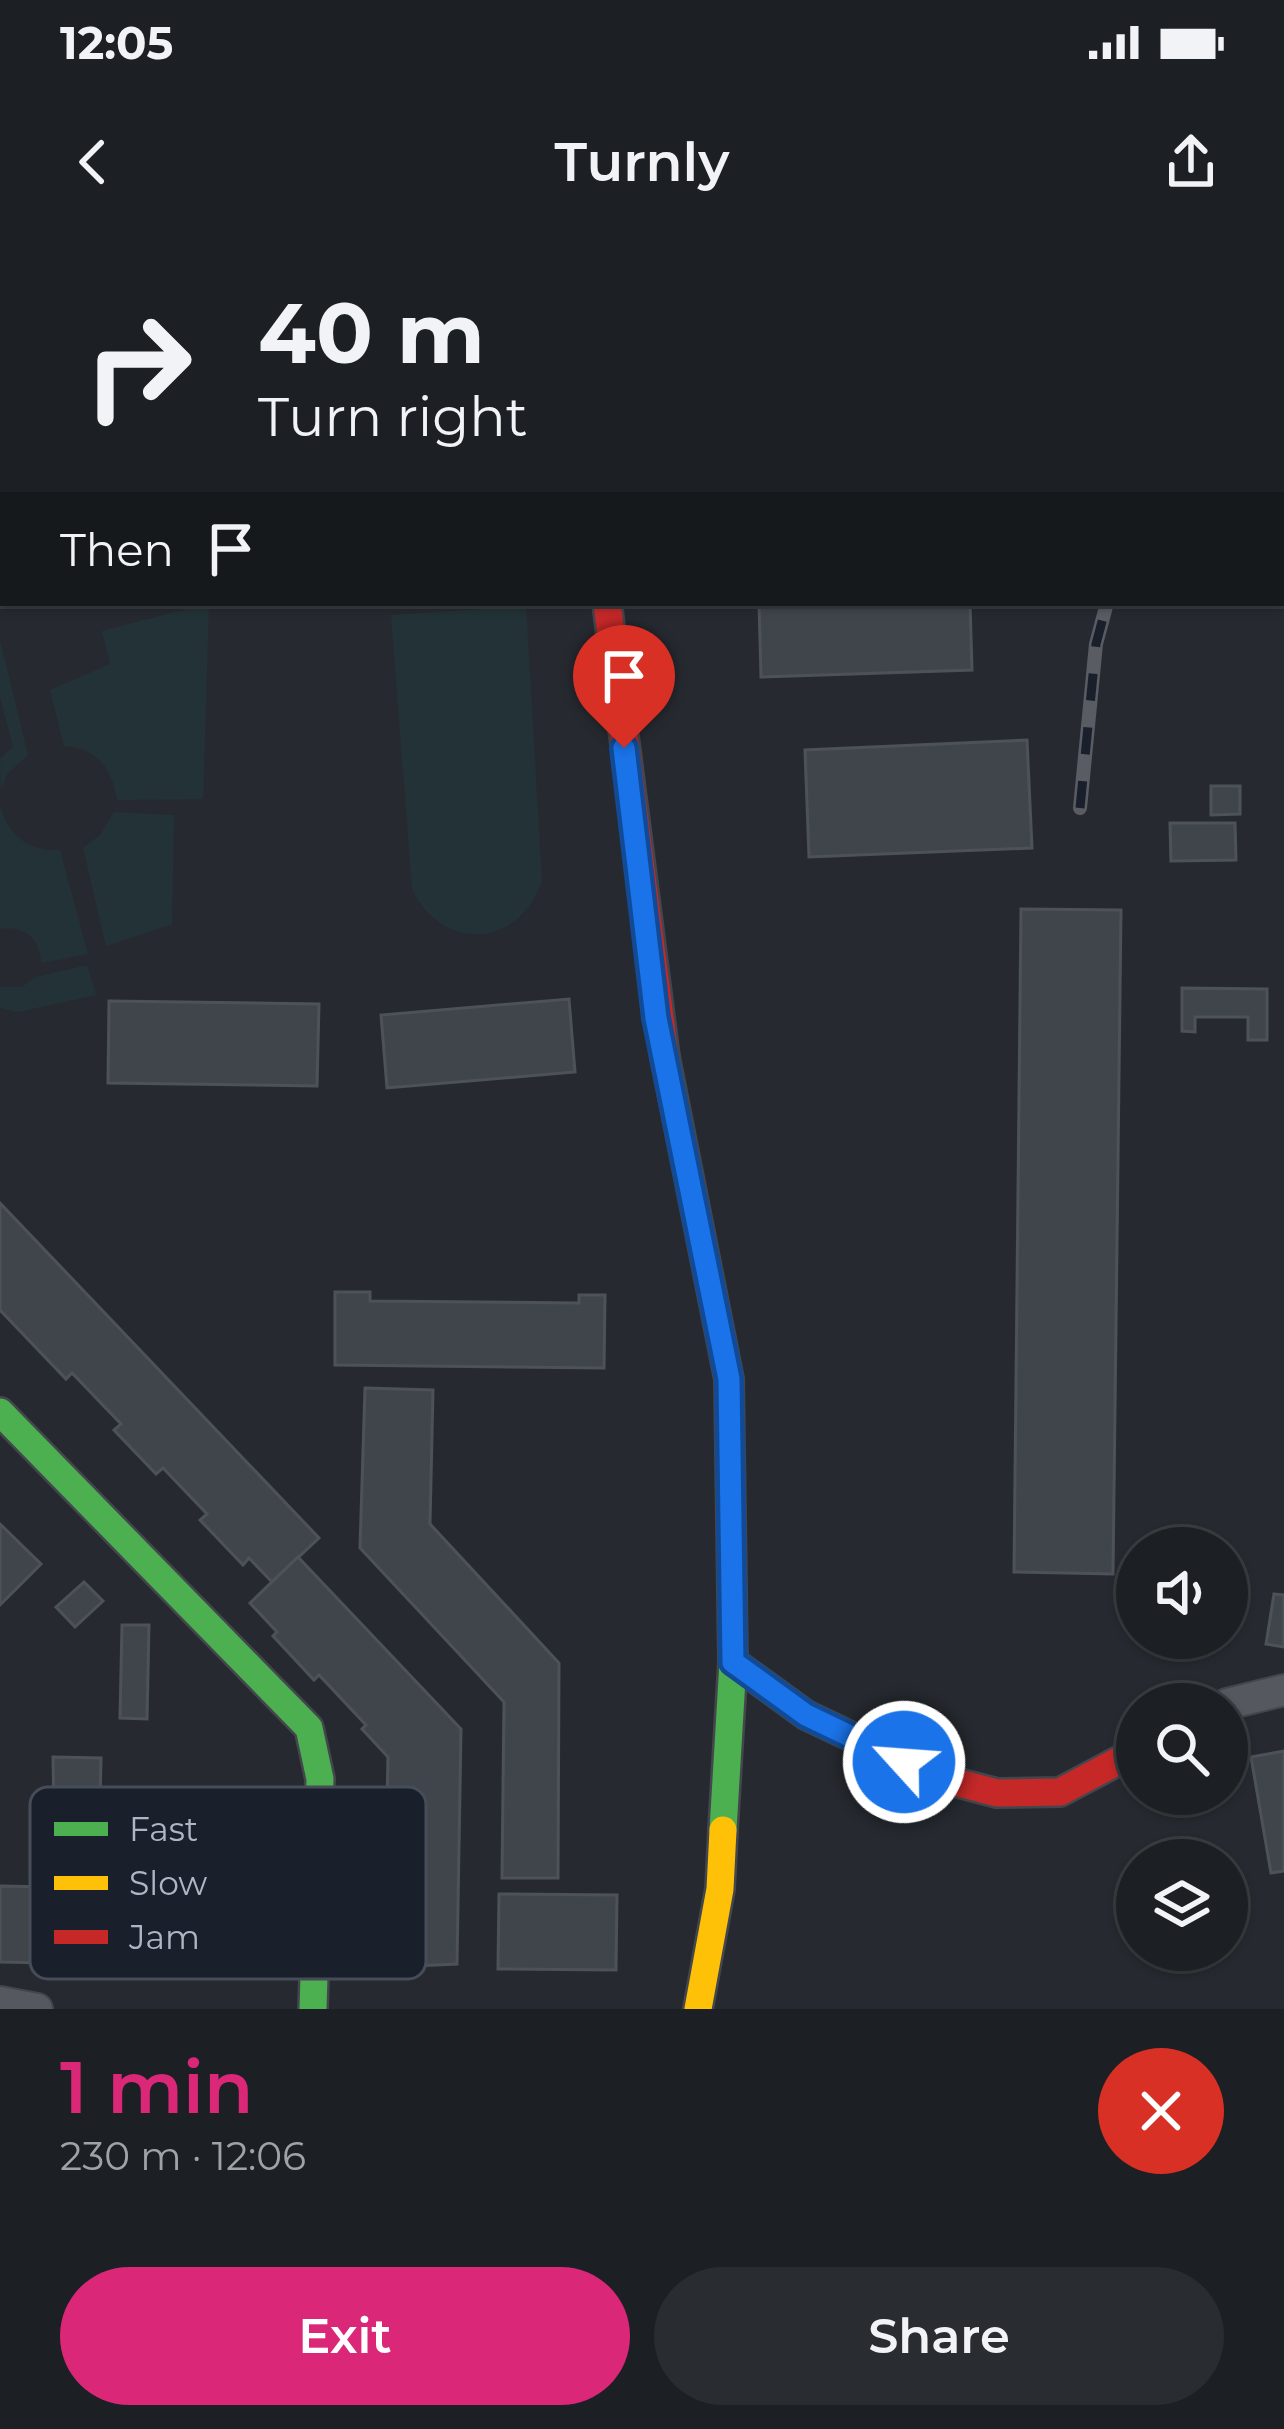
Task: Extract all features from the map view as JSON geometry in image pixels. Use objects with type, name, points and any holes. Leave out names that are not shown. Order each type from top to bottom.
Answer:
[{"type":"street","points":[[608,606],[656,1018],[729,1379],[733,1662],[720,1889],[698,2009]]},
{"type":"street","points":[[0,1412],[309,1728],[320,1787]]},
{"type":"street","points":[[733,1662],[806,1715],[936,1777],[998,1793],[1060,1792],[1116,1762]]},
{"type":"street","points":[[1248,1699],[1284,1690]]},
{"type":"street","points":[[313,2009],[314,1979]]},
{"type":"street","points":[[0,2002],[37,2009]]},
{"type":"shaded area","points":[[209,606],[203,799],[117,800],[101,762],[86,751],[64,746],[50,690],[110,664],[102,631]]},
{"type":"shaded area","points":[[526,606],[542,881],[516,920],[499,930],[461,932],[426,910],[412,889],[391,615]]},
{"type":"shaded area","points":[[0,640],[28,755],[7,774],[1,791],[0,759],[13,747],[0,697]]},
{"type":"shaded area","points":[[0,805],[21,840],[60,850],[88,954],[41,963],[38,947],[29,936],[17,929],[0,929]]},
{"type":"shaded area","points":[[114,812],[174,815],[172,924],[106,946],[83,848],[100,835]]},
{"type":"shaded area","points":[[87,965],[96,995],[18,1012],[0,1008],[0,987],[22,987],[36,977]]},
{"type":"building","points":[[759,606],[970,606],[972,670],[761,677]]},
{"type":"building","points":[[1027,740],[1032,848],[809,857],[805,750]]},
{"type":"building","points":[[1211,786],[1240,786],[1240,814],[1211,815]]},
{"type":"building","points":[[1170,823],[1235,823],[1236,860],[1171,861]]},
{"type":"building","points":[[1021,909],[1121,910],[1113,1574],[1014,1572]]},
{"type":"building","points":[[1182,988],[1267,989],[1267,1040],[1248,1040],[1248,1017],[1195,1017],[1195,1032],[1182,1031]]},
{"type":"building","points":[[569,999],[575,1072],[387,1088],[381,1015]]},
{"type":"building","points":[[109,1001],[319,1004],[317,1086],[108,1083]]},
{"type":"building","points":[[0,1203],[319,1538],[272,1582],[249,1558],[243,1565],[200,1520],[207,1514],[163,1468],[156,1474],[114,1430],[121,1424],[72,1373],[66,1379],[0,1310]]},
{"type":"building","points":[[335,1292],[370,1292],[370,1301],[579,1303],[579,1295],[605,1295],[604,1368],[335,1365]]},
{"type":"building","points":[[365,1388],[433,1390],[430,1524],[559,1663],[558,1878],[502,1878],[504,1702],[360,1548]]},
{"type":"building","points":[[0,1524],[41,1564],[0,1605]]},
{"type":"building","points":[[298,1557],[461,1729],[457,1964],[426,1965],[426,1787],[387,1787],[388,1757],[362,1729],[366,1725],[319,1675],[314,1680],[250,1603]]},
{"type":"building","points":[[84,1582],[103,1601],[75,1627],[56,1607]]},
{"type":"building","points":[[1274,1594],[1284,1595],[1284,1647],[1266,1644]]},
{"type":"building","points":[[122,1625],[149,1625],[147,1719],[120,1718]]},
{"type":"building","points":[[1284,1751],[1284,1871],[1271,1873],[1251,1757]]},
{"type":"building","points":[[53,1757],[101,1758],[100,1787],[54,1787]]},
{"type":"building","points":[[0,1886],[30,1887],[30,1963],[0,1962]]},
{"type":"building","points":[[499,1894],[617,1895],[616,1970],[498,1969]]},
{"type":"railway","points":[[1080,808],[1096,644],[1106,606]]},
{"type":"traffic: fast","points":[[665,1057],[729,1379],[733,1662],[723,1830]]},
{"type":"traffic: fast","points":[[0,1412],[309,1728],[320,1787]]},
{"type":"traffic: fast","points":[[313,2009],[314,1979]]},
{"type":"traffic: slow","points":[[698,2009],[720,1889],[723,1830]]},
{"type":"traffic: jam","points":[[607,606],[665,1057]]},
{"type":"traffic: jam","points":[[733,1662],[806,1715],[936,1777],[997,1793],[1060,1792],[1116,1762]]},
{"type":"route","points":[[624,748],[656,1018],[729,1379],[733,1662],[806,1715],[904,1762]]}]
